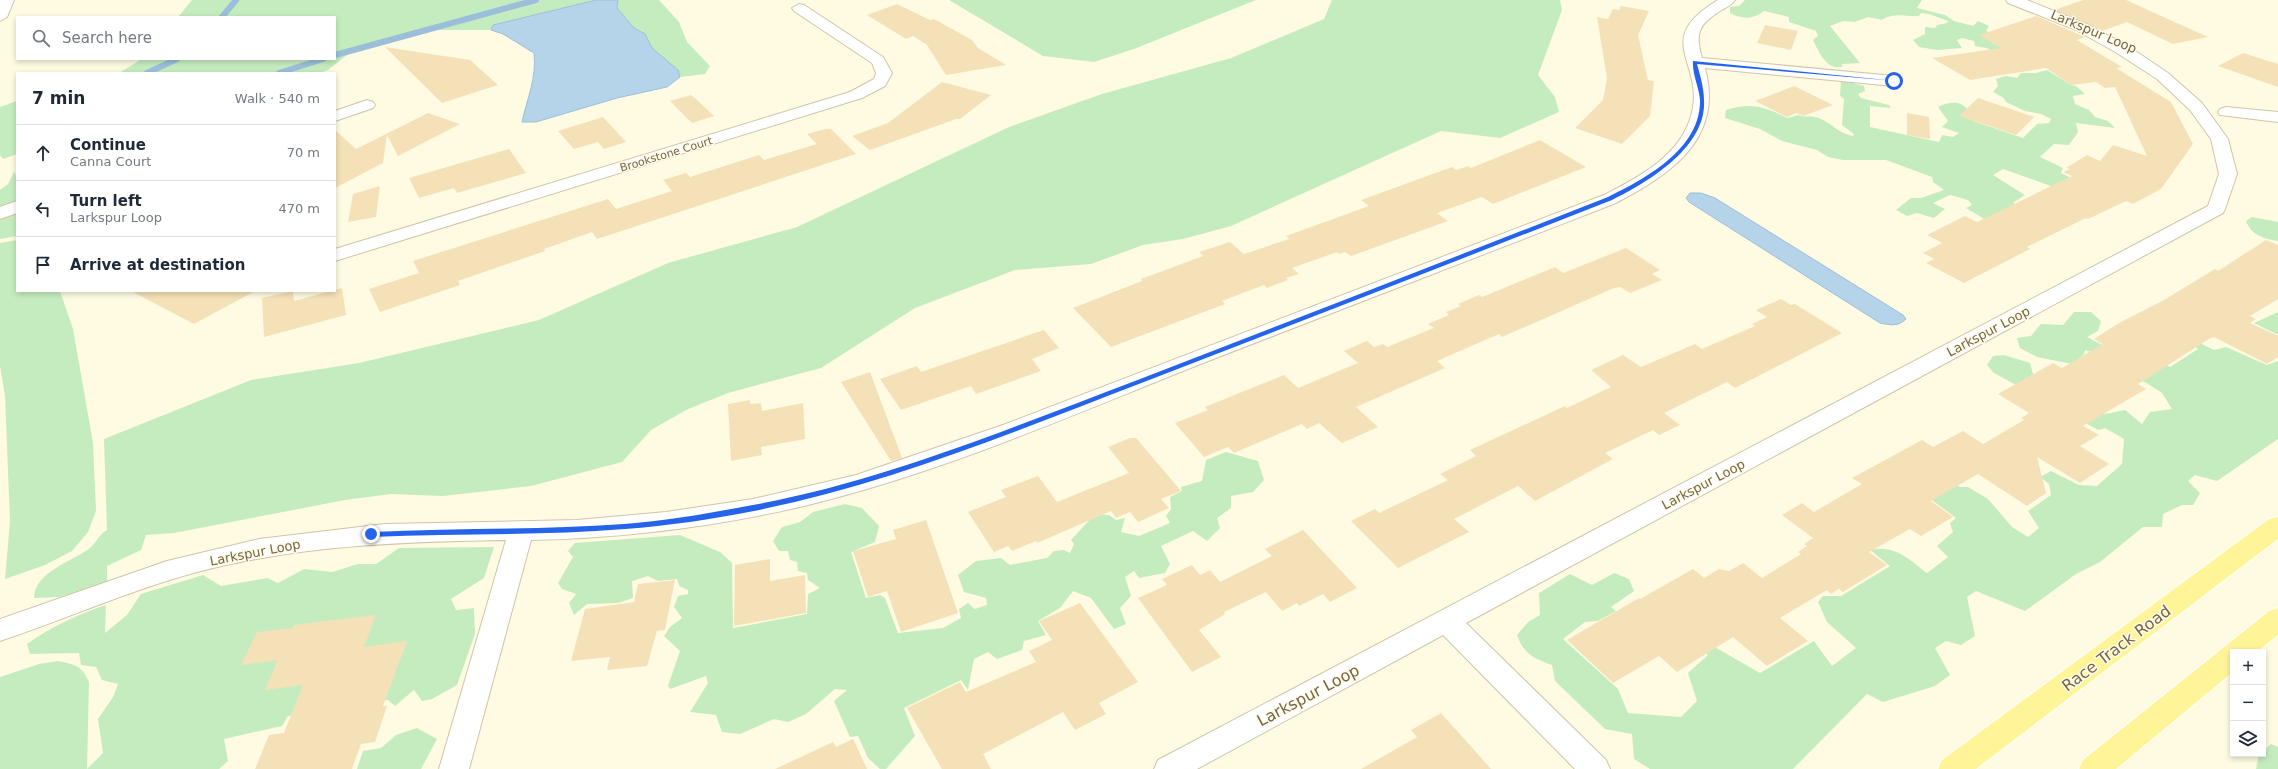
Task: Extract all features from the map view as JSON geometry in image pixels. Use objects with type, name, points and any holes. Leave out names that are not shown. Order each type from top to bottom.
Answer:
[{"type":"main road","name":"Race Track Road","points":[[1953,769],[2278,526]]},
{"type":"main road","points":[[2242,649],[2278,619]]},
{"type":"main road","points":[[2094,769],[2230,658]]},
{"type":"street","points":[[0,17],[7,0]]},
{"type":"street","name":"Larkspur Loop","points":[[0,630],[160,573],[224,556],[286,544],[371,534],[439,531],[521,531],[626,526],[689,519],[755,508],[848,485],[918,464],[1024,426],[1610,199],[1648,177],[1672,160],[1691,137],[1699,120],[1702,100],[1690,41],[1691,31],[1704,15],[1728,0]]},
{"type":"street","name":"Larkspur Loop","points":[[2013,0],[2080,23],[2133,46],[2180,73],[2200,88],[2226,112],[2239,131]]},
{"type":"street","name":"Brookstone Court","points":[[336,255],[856,95],[870,89],[880,82],[885,74],[884,66],[878,60],[799,8]]},
{"type":"street","points":[[1695,62],[1894,81]]},
{"type":"street","points":[[336,116],[368,104]]},
{"type":"street","points":[[2226,112],[2278,117]]},
{"type":"street","name":"Larkspur Loop","points":[[1169,769],[2216,209],[2230,198],[2240,184],[2246,163]]},
{"type":"street","points":[[0,213],[16,207]]},
{"type":"street","points":[[454,769],[521,531]]},
{"type":"street","points":[[1446,620],[1595,769]]},
{"type":"green space","points":[[192,0],[596,0],[493,25],[491,30],[437,30],[347,55],[328,70],[323,72],[121,72],[140,60],[336,60],[336,16],[179,16]]},
{"type":"green space","points":[[618,0],[659,0],[679,22],[687,42],[710,66],[705,74],[680,77],[678,70],[652,48],[645,34],[634,28],[617,8]]},
{"type":"green space","points":[[949,0],[1256,0],[1134,49],[1094,62],[1043,56]]},
{"type":"green space","points":[[1332,0],[1560,0],[1562,10],[1538,75],[1555,97],[1559,112],[1500,138],[1441,131],[1231,226],[1183,239],[1143,245],[1091,264],[1015,270],[915,308],[821,368],[728,393],[686,410],[651,430],[622,462],[531,486],[443,496],[391,494],[345,500],[174,533],[146,535],[141,550],[107,566],[107,582],[60,597],[34,598],[36,589],[47,574],[90,548],[102,533],[107,530],[104,439],[251,380],[359,363],[539,320],[668,263],[797,227],[1009,127],[1102,94],[1231,58],[1324,19]]},
{"type":"green space","points":[[1745,0],[1922,0],[1917,8],[1945,15],[1954,21],[1973,26],[1978,21],[1989,26],[1986,31],[1998,36],[1992,40],[1993,44],[2010,44],[2002,55],[1986,48],[1975,46],[1974,41],[1962,38],[1957,40],[1962,48],[1937,50],[1919,47],[1913,40],[1925,34],[1925,27],[1935,28],[1937,25],[1947,23],[1948,21],[1929,14],[1921,13],[1919,16],[1896,15],[1882,20],[1868,17],[1855,22],[1843,21],[1830,26],[1860,63],[1842,64],[1842,67],[1836,67],[1827,63],[1818,50],[1813,40],[1818,36],[1816,31],[1789,22],[1789,17],[1764,11],[1756,16],[1747,18],[1730,13],[1730,7],[1739,6]]},
{"type":"green space","points":[[2047,70],[2071,85],[2076,86],[2085,94],[2073,96],[2075,104],[2089,110],[2095,117],[2108,121],[2115,128],[2076,123],[2078,132],[2069,145],[2054,144],[2040,157],[2063,168],[2061,173],[2099,191],[2062,190],[2003,169],[1993,175],[2025,195],[2013,203],[2024,209],[1991,223],[1966,208],[1972,205],[1968,200],[1950,195],[1933,203],[1945,209],[1934,218],[1917,213],[1907,216],[1896,210],[1911,198],[1921,198],[1944,190],[1933,182],[1932,177],[1886,160],[1843,160],[1828,157],[1817,150],[1782,141],[1760,129],[1725,118],[1726,110],[1743,106],[1751,106],[1772,111],[1788,118],[1798,115],[1819,118],[1840,131],[1853,136],[1854,134],[1842,125],[1844,99],[1840,96],[1841,80],[1864,86],[1865,91],[1858,94],[1861,98],[1889,105],[1891,108],[1870,106],[1870,127],[1939,142],[1942,135],[1953,137],[1959,133],[1942,127],[1948,121],[1938,107],[1955,103],[1964,106],[1968,110],[1973,121],[2023,138],[2037,124],[2049,123],[2051,119],[2041,114],[2025,111],[2006,102],[2004,98],[1993,92],[1998,86],[1996,79],[2006,76],[2017,78],[2021,73],[2036,73]]},
{"type":"green space","points":[[16,101],[16,154],[3,159],[0,155],[0,107]]},
{"type":"green space","points":[[14,172],[16,175],[16,202],[0,207],[0,190],[8,184]]},
{"type":"green space","points":[[16,213],[16,236],[0,239],[0,219]]},
{"type":"green space","points":[[2252,217],[2278,222],[2278,241],[2259,236],[2251,230],[2246,221]]},
{"type":"green space","points":[[16,240],[16,292],[60,292],[73,329],[93,443],[96,511],[88,532],[72,551],[45,565],[5,579],[10,521],[5,396],[0,366],[0,243]]},
{"type":"green space","points":[[2074,312],[2091,312],[2101,321],[2098,331],[2087,337],[2151,370],[2163,363],[2170,367],[2198,349],[2188,342],[2194,340],[2214,350],[2226,347],[2267,365],[2278,361],[2278,439],[2217,481],[2195,475],[2188,481],[2200,493],[2193,505],[2182,505],[2163,514],[2162,527],[2143,527],[2100,562],[2076,574],[2025,611],[1976,591],[1967,597],[1975,636],[1961,645],[1946,641],[1935,648],[1950,675],[1935,686],[1883,702],[1867,694],[1793,769],[1650,769],[1634,759],[1632,734],[1605,729],[1555,681],[1552,665],[1535,658],[1526,651],[1519,641],[1517,635],[1528,622],[1540,615],[1539,593],[1570,574],[1592,585],[1614,573],[1629,579],[1634,591],[1611,607],[1616,611],[1598,621],[1585,622],[1563,639],[1618,689],[1628,713],[1681,717],[1697,701],[1688,673],[1708,655],[1699,645],[1706,642],[1760,673],[1814,641],[1832,666],[1856,648],[1827,622],[1818,602],[1823,596],[1841,596],[1890,566],[1870,550],[1886,549],[1894,551],[1907,558],[1927,573],[1948,557],[1937,546],[1953,532],[1950,523],[1956,518],[1901,477],[1922,462],[1960,487],[1968,487],[1988,499],[2012,527],[2028,537],[2039,528],[2028,511],[2051,495],[2049,484],[2040,477],[2051,471],[2079,485],[2097,486],[2122,464],[2124,439],[2105,428],[2098,430],[1994,373],[1987,365],[1993,356],[2004,355],[2030,363],[2033,374],[2105,414],[2125,410],[2142,424],[2150,412],[2172,409],[2162,393],[2145,382],[2128,378],[2094,353],[2085,350],[2084,354],[2072,364],[2037,357],[2020,348],[2017,338],[2031,336],[2041,324],[2063,325]]},
{"type":"green space","points":[[2278,312],[2278,335],[2254,323]]},
{"type":"green space","points":[[1226,452],[1258,461],[1264,480],[1253,492],[1231,496],[1231,508],[1217,518],[1220,528],[1207,541],[1193,531],[1161,546],[1170,564],[1165,573],[1139,578],[1134,571],[1125,577],[1131,596],[1120,608],[1126,624],[1114,629],[1091,598],[1073,591],[1060,608],[1038,621],[1046,635],[1024,641],[1022,650],[997,659],[988,652],[974,659],[968,690],[961,680],[904,708],[915,736],[886,769],[880,769],[868,758],[858,736],[850,737],[834,701],[847,690],[835,689],[806,714],[788,722],[774,719],[740,734],[722,732],[716,715],[690,712],[708,683],[706,676],[670,689],[668,686],[680,651],[664,636],[670,627],[682,618],[674,607],[678,596],[688,594],[688,590],[679,586],[677,579],[658,581],[648,576],[632,581],[633,598],[618,603],[587,604],[574,615],[569,603],[576,594],[562,589],[558,583],[573,557],[568,551],[575,543],[680,535],[720,552],[732,563],[733,628],[807,614],[808,594],[820,588],[808,580],[807,573],[798,571],[797,562],[790,560],[788,551],[779,551],[773,541],[782,527],[800,522],[813,512],[845,504],[862,508],[879,526],[875,542],[851,552],[866,598],[880,595],[885,598],[898,633],[943,628],[961,618],[959,609],[968,603],[975,609],[987,605],[986,598],[964,592],[958,575],[976,561],[1001,558],[1010,565],[1047,558],[1054,551],[1064,550],[1070,553],[1074,544],[1071,540],[1095,514],[1109,515],[1116,520],[1125,518],[1121,532],[1139,536],[1170,523],[1166,516],[1171,509],[1170,497],[1182,491],[1181,487],[1202,481],[1206,460]]},
{"type":"green space","points":[[494,547],[484,578],[451,599],[456,610],[474,608],[475,634],[457,685],[432,699],[422,701],[414,690],[395,706],[388,700],[288,716],[282,726],[224,739],[228,761],[219,769],[87,769],[103,753],[98,719],[113,697],[118,684],[102,680],[96,667],[81,665],[79,653],[30,654],[27,644],[65,622],[106,605],[105,633],[127,615],[141,594],[203,575],[221,586],[267,578],[278,583],[304,569],[332,572],[358,564],[376,564],[399,548]]},
{"type":"green space","points":[[58,661],[80,669],[89,682],[87,769],[0,769],[0,677],[39,664]]},
{"type":"green space","points":[[417,728],[437,739],[421,769],[357,769],[363,751],[381,748],[396,735]]},
{"type":"green space","points":[[2271,744],[2278,747],[2278,769],[2256,769],[2259,757],[2266,757],[2266,748]]},
{"type":"water","points":[[596,0],[618,0],[617,8],[634,28],[645,34],[652,48],[678,70],[680,77],[667,87],[617,98],[536,122],[522,122],[533,79],[535,62],[534,53],[503,34],[491,30],[493,25]]},
{"type":"water","points":[[1690,193],[1701,193],[1715,198],[1903,315],[1906,319],[1903,322],[1891,325],[1880,323],[1689,202],[1686,198]]},
{"type":"building","points":[[2083,0],[2126,0],[2208,37],[2173,44],[2127,22],[2102,31],[2054,10]]},
{"type":"building","points":[[897,4],[930,20],[934,19],[972,40],[978,48],[1006,65],[946,75],[927,45],[913,36],[906,39],[867,15]]},
{"type":"building","points":[[1621,6],[1649,11],[1638,35],[1648,80],[1654,81],[1650,116],[1622,144],[1575,128],[1603,100],[1607,78],[1597,17],[1608,19],[1613,9],[1619,10]]},
{"type":"building","points":[[2036,16],[2085,37],[2077,40],[2122,67],[2116,68],[2171,102],[2193,144],[2161,189],[2133,204],[2126,201],[2088,219],[2086,218],[2027,247],[2030,249],[1964,283],[1926,263],[1934,259],[1923,253],[1942,243],[1927,235],[1965,216],[1977,222],[2072,176],[2063,172],[2070,169],[2066,168],[2087,155],[2100,161],[2113,145],[2147,156],[2115,87],[2105,88],[2096,82],[2071,85],[2046,68],[1970,80],[1932,58],[2001,48],[1979,35]]},
{"type":"building","points":[[1765,25],[1798,31],[1791,50],[1757,43]]},
{"type":"building","points":[[385,47],[470,60],[498,85],[442,103]]},
{"type":"building","points":[[2243,53],[2278,64],[2278,87],[2218,66]]},
{"type":"building","points":[[942,82],[991,95],[960,119],[956,119],[870,150],[852,136],[888,123]]},
{"type":"building","points":[[1794,86],[1833,105],[1803,116],[1796,113],[1787,117],[1755,101]]},
{"type":"building","points":[[691,95],[714,116],[692,123],[670,101]]},
{"type":"building","points":[[1978,98],[2034,117],[2016,135],[1959,116]]},
{"type":"building","points":[[428,113],[460,124],[398,156],[387,135],[383,163],[336,187],[336,131],[356,149]]},
{"type":"building","points":[[1907,113],[1929,117],[1930,139],[1907,135]]},
{"type":"building","points":[[603,117],[626,142],[604,149],[598,142],[574,149],[558,131]]},
{"type":"building","points":[[825,129],[831,129],[856,154],[597,239],[592,232],[544,249],[545,251],[458,281],[460,285],[380,312],[369,289],[419,273],[413,261],[608,199],[616,209],[672,191],[663,180],[686,173],[690,177],[759,155],[764,160],[817,144],[807,134]]},
{"type":"building","points":[[1540,140],[1586,167],[1493,204],[1482,197],[1437,213],[1448,221],[1351,256],[1345,252],[1339,254],[1337,252],[1292,268],[1299,274],[1286,278],[1288,280],[1267,288],[1264,285],[1222,301],[1225,304],[1111,347],[1073,308],[1142,281],[1141,279],[1203,256],[1199,252],[1230,242],[1244,254],[1289,239],[1286,236],[1369,206],[1361,200],[1452,167],[1456,170],[1468,166],[1471,168]]},
{"type":"building","points":[[509,149],[526,173],[457,193],[454,188],[419,198],[409,178]]},
{"type":"building","points":[[380,186],[376,217],[348,222],[353,194]]},
{"type":"building","points":[[2266,240],[2278,245],[2278,299],[2250,316],[2256,319],[2250,323],[2278,336],[2278,357],[2267,364],[2214,337],[2209,339],[2138,384],[2146,389],[2083,426],[2099,435],[2080,446],[2109,464],[2080,483],[2037,457],[2046,493],[2027,506],[1978,474],[1931,501],[1953,517],[1921,536],[1910,529],[1869,552],[1887,565],[1843,592],[1839,589],[1831,594],[1827,590],[1780,618],[1808,641],[1767,666],[1733,637],[1677,672],[1659,656],[1613,683],[1567,640],[1639,598],[1640,599],[1693,569],[1704,578],[1719,569],[1729,571],[1743,563],[1762,578],[1801,554],[1798,552],[1807,546],[1804,544],[1813,538],[1782,515],[1802,503],[1814,512],[1862,484],[1852,478],[1922,440],[1933,447],[1963,431],[1983,444],[2024,420],[2021,418],[2029,413],[1998,394],[2053,363],[2062,368],[2103,344],[2094,339],[2119,323],[2164,300],[2215,269],[2218,271]]},
{"type":"building","points":[[1626,248],[1660,270],[1652,274],[1662,280],[1630,293],[1620,287],[1614,288],[1502,337],[1499,334],[1437,361],[1445,368],[1356,407],[1378,427],[1342,443],[1319,423],[1307,429],[1302,424],[1234,453],[1228,447],[1204,457],[1175,423],[1208,410],[1205,407],[1284,375],[1298,388],[1358,363],[1344,351],[1367,341],[1374,347],[1383,344],[1387,347],[1434,328],[1428,324],[1449,315],[1446,312],[1461,306],[1458,304],[1479,295],[1482,297],[1555,267],[1563,273]]},
{"type":"building","points":[[342,288],[346,315],[264,337],[262,298],[293,292],[294,301],[327,292],[336,292],[336,290]]},
{"type":"building","points":[[133,292],[253,292],[194,324]]},
{"type":"building","points":[[1781,299],[1791,305],[1795,304],[1842,333],[1735,388],[1727,382],[1664,413],[1680,425],[1659,435],[1653,430],[1605,453],[1613,459],[1535,501],[1518,486],[1454,519],[1469,532],[1398,568],[1351,521],[1375,509],[1379,513],[1448,480],[1440,474],[1476,456],[1470,450],[1565,406],[1567,408],[1611,387],[1591,370],[1623,355],[1641,367],[1695,344],[1702,349],[1755,326],[1752,324],[1767,317],[1756,310]]},
{"type":"building","points":[[1044,330],[1059,348],[1032,359],[1041,371],[976,394],[971,386],[901,410],[880,379],[917,366],[921,372]]},
{"type":"building","points":[[870,372],[902,458],[891,461],[841,382]]},
{"type":"building","points":[[750,400],[750,404],[761,403],[762,411],[803,403],[805,439],[761,447],[762,455],[731,461],[728,404]]},
{"type":"building","points":[[1130,438],[1136,438],[1181,491],[1161,499],[1169,508],[1138,522],[1130,512],[1116,518],[1111,511],[1037,543],[1036,541],[1012,551],[1008,546],[994,552],[968,512],[1006,497],[1001,490],[1038,476],[1057,502],[1129,473],[1108,447]]},
{"type":"building","points":[[926,520],[958,613],[901,632],[887,591],[868,597],[853,551],[896,539],[893,530]]},
{"type":"building","points":[[1303,530],[1357,588],[1330,602],[1323,594],[1299,606],[1297,603],[1282,611],[1266,592],[1224,612],[1225,614],[1199,630],[1221,657],[1192,672],[1138,598],[1167,585],[1162,579],[1192,565],[1200,575],[1210,570],[1220,582],[1272,556],[1265,549]]},
{"type":"building","points":[[770,559],[770,581],[805,575],[806,613],[734,626],[735,565]]},
{"type":"building","points":[[675,580],[665,630],[657,631],[647,666],[607,670],[610,657],[571,661],[585,609],[634,602],[638,584]]},
{"type":"building","points":[[1080,603],[1138,682],[1099,703],[1106,714],[1075,730],[1063,712],[983,754],[991,769],[942,769],[907,708],[960,682],[966,692],[1036,662],[1029,651],[1052,640],[1039,621]]},
{"type":"building","points":[[376,615],[364,647],[407,641],[383,706],[387,706],[375,742],[361,744],[352,769],[255,769],[269,735],[284,733],[303,685],[265,690],[278,660],[241,665],[257,632],[293,628],[294,625]]},
{"type":"building","points":[[1441,713],[1491,769],[1361,769],[1417,737],[1411,730]]},
{"type":"building","points":[[853,739],[867,769],[775,769],[833,742],[836,747]]},
{"type":"waterway","points":[[223,16],[236,0]]},
{"type":"waterway","points":[[336,55],[536,0]]},
{"type":"waterway","points":[[149,72],[175,60]]},
{"type":"waterway","points":[[282,72],[320,60]]},
{"type":"route","points":[[371,534],[439,531],[521,531],[626,526],[689,519],[755,508],[841,488],[918,464],[1024,426],[1610,199],[1634,187],[1672,160],[1691,137],[1699,120],[1702,100],[1700,81],[1695,62],[1894,81]]}]
